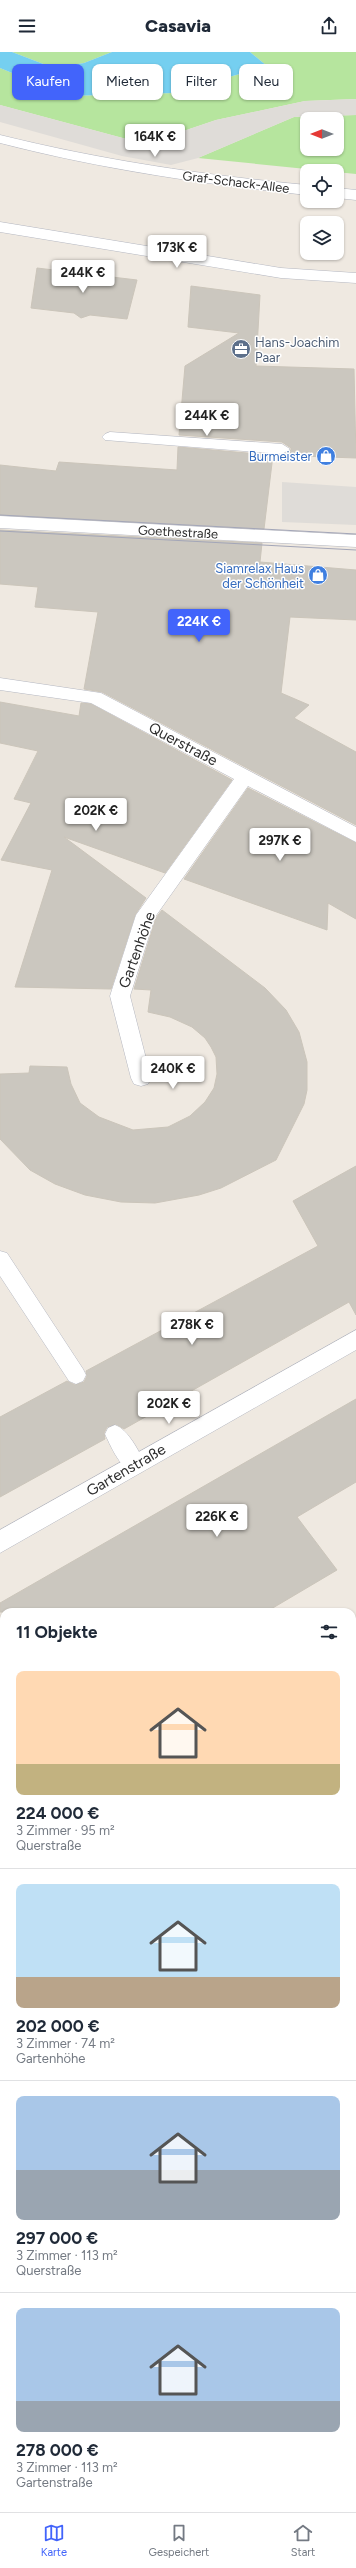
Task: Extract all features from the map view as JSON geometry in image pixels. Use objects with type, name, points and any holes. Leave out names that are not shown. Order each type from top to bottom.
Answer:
[{"type":"street","name":"Graf-Schack-Allee","points":[[0,139],[40,150],[171,174],[300,189]]},
{"type":"street","points":[[344,194],[356,195]]},
{"type":"street","points":[[0,227],[281,274],[356,278]]},
{"type":"street","name":"Goethestraße","points":[[0,522],[356,541]]},
{"type":"street","name":"Querstraße","points":[[0,684],[95,697],[356,835]]},
{"type":"street","name":"Gartenhöhe","points":[[141,1078],[120,996],[146,915],[245,777]]},
{"type":"street","name":"Gartenstraße","points":[[0,1542],[356,1339]]},
{"type":"lane","points":[[110,437],[282,449]]},
{"type":"lane","points":[[0,1259],[76,1375]]},
{"type":"lane","points":[[115,1434],[135,1465]]},
{"type":"green space","points":[[12,52],[112,52],[84,63],[44,64]]},
{"type":"green space","points":[[250,52],[356,52],[356,99],[305,101],[216,120],[145,144],[0,105],[0,68],[12,73],[12,100],[84,100],[84,96],[92,95],[92,100],[163,100],[163,93],[171,93],[171,100],[231,100],[231,76],[239,74],[239,100],[293,100],[293,64],[265,64]]},
{"type":"green space","points":[[344,115],[356,115],[356,174],[344,173],[344,164],[300,164],[300,168],[198,158],[294,117],[300,117],[300,156],[344,156]]},
{"type":"shaded area","points":[[356,99],[356,115],[344,115],[344,112],[300,112],[300,117],[294,117],[198,158],[171,165],[122,156],[0,122],[0,105],[145,144],[216,120],[305,101]]},
{"type":"shaded area","points":[[282,482],[356,487],[356,525],[282,522]]},
{"type":"water","points":[[0,52],[12,52],[44,64],[12,64],[12,73],[0,68]]},
{"type":"water","points":[[112,52],[250,52],[265,64],[239,64],[239,74],[231,76],[231,64],[171,64],[171,93],[163,93],[163,64],[92,64],[92,95],[84,96],[84,64],[78,64]]},
{"type":"building","points":[[37,268],[137,280],[127,319],[90,315],[81,318],[74,313],[31,308]]},
{"type":"building","points":[[191,286],[260,295],[256,366],[354,369],[356,458],[283,455],[291,450],[291,448],[282,442],[179,435],[185,366],[239,333],[188,327]]},
{"type":"building","points":[[178,447],[273,455],[264,529],[0,515],[0,465],[56,471],[59,462],[177,470]]},
{"type":"building","points":[[0,530],[262,543],[260,562],[356,570],[356,620],[290,617],[281,693],[309,705],[294,718],[356,752],[356,825],[102,692],[84,689],[98,612],[35,607],[38,587],[0,584]]},
{"type":"building","points":[[0,702],[79,716],[81,703],[91,704],[232,780],[165,873],[64,837],[146,898],[135,915],[111,989],[15,987],[52,870],[1,860],[31,803],[14,799],[38,751],[0,743]]},
{"type":"building","points":[[248,788],[356,843],[356,919],[328,903],[327,930],[184,879]]},
{"type":"building","points":[[162,910],[265,988],[286,1010],[299,1032],[307,1062],[307,1090],[304,1104],[276,1160],[221,1188],[199,1195],[155,1203],[121,1202],[85,1195],[55,1184],[30,1170],[0,1139],[0,1074],[29,1073],[30,1066],[67,1067],[71,1084],[80,1103],[99,1117],[133,1130],[168,1127],[190,1116],[205,1102],[214,1088],[217,1074],[216,1057],[211,1047],[205,1038],[192,1027],[170,1017],[148,1012],[151,990],[134,989],[156,918]]},
{"type":"building","points":[[356,1166],[356,1315],[349,1302],[124,1429],[116,1424],[107,1427],[104,1433],[105,1439],[0,1497],[0,1417],[67,1381],[75,1385],[84,1382],[87,1376],[86,1371],[318,1246],[293,1201]]},
{"type":"building","points":[[356,1399],[356,1482],[297,1517],[337,1570],[273,1608],[0,1608],[0,1603]]},
{"type":"tram line","points":[[0,515],[356,534]]},
{"type":"tram line","points":[[0,531],[356,550]]},
{"type":"place","name":"Hans-Joachim Paar","points":[[241,349]]},
{"type":"place","name":"Burmeister","points":[[326,456]]},
{"type":"place","name":"Siamrelax Haus der Schönheit","points":[[318,575]]}]
